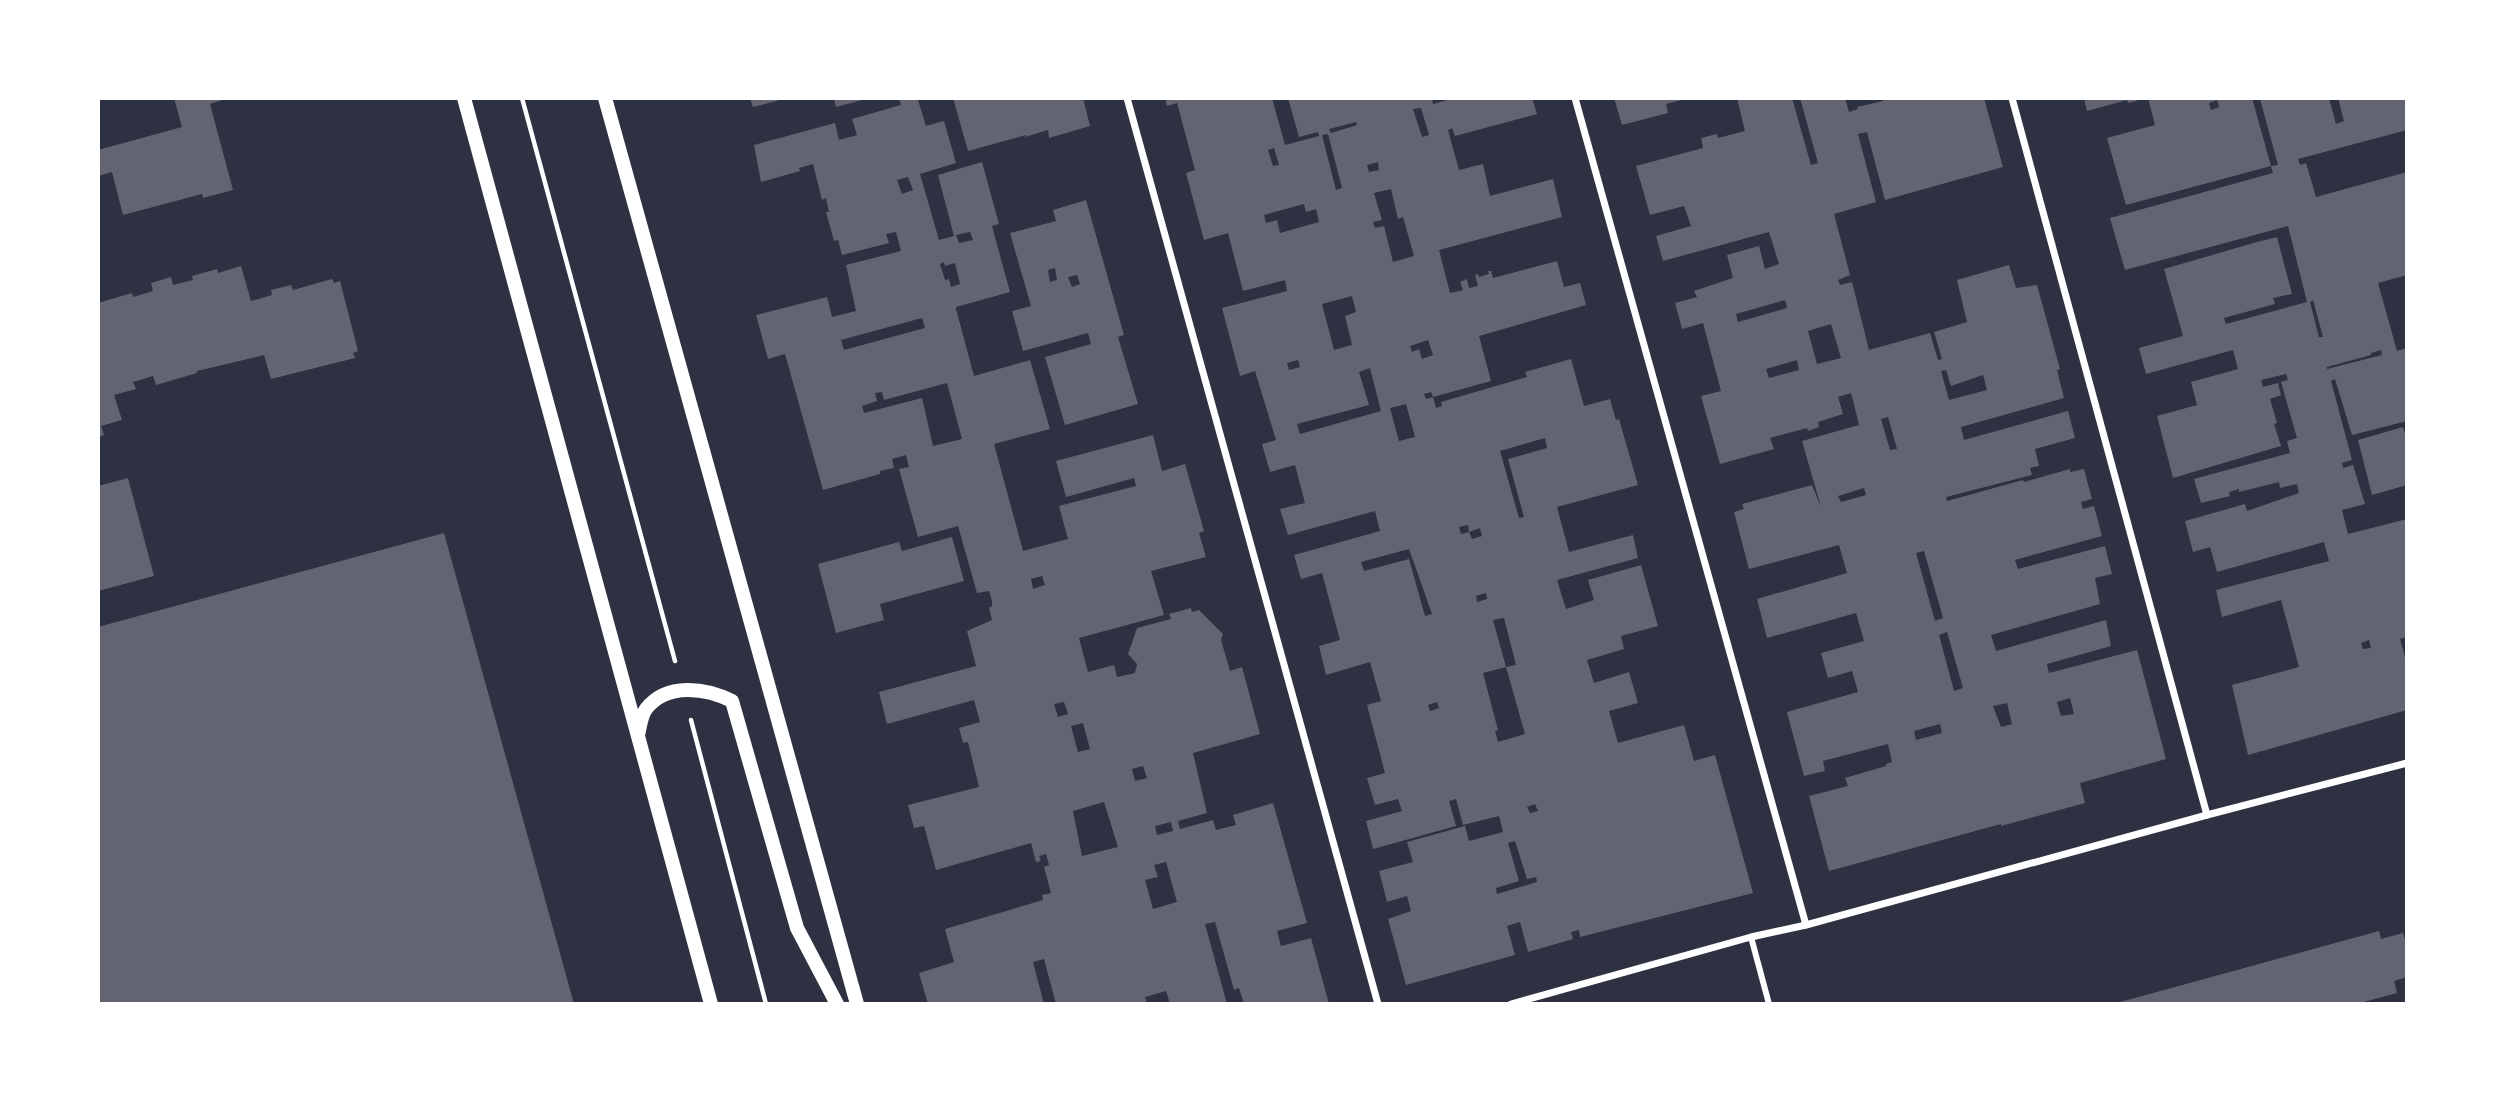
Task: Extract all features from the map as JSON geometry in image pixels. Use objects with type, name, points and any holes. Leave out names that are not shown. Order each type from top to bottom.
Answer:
[{"type":"main road","points":[[464,98],[711,1004]]},
{"type":"main road","points":[[605,98],[857,1004]]},
{"type":"main road","points":[[637,737],[645,711],[664,695],[683,690],[708,691],[732,701],[797,928],[837,1004]]},
{"type":"street","points":[[1127,98],[1378,1004]]},
{"type":"street","points":[[1575,98],[1806,925]]},
{"type":"street","points":[[2012,98],[2207,815]]},
{"type":"street","points":[[1511,1004],[1751,937],[1806,925],[2407,763]]},
{"type":"street","points":[[1751,937],[1769,1004]]},
{"type":"path","points":[[522,98],[766,1004]]},
{"type":"building","points":[[174,98],[228,98],[210,104],[233,190],[203,198],[202,194],[123,215],[112,172],[98,176],[98,150],[182,127]]},
{"type":"building","points":[[750,98],[784,98],[784,99],[753,107]]},
{"type":"building","points":[[834,98],[865,98],[866,99],[836,107]]},
{"type":"building","points":[[899,98],[924,98],[918,100],[926,126],[944,121],[956,163],[920,174],[939,240],[954,236],[938,175],[982,162],[999,224],[992,226],[1010,292],[956,309],[974,376],[1030,360],[1050,429],[994,444],[1023,551],[1068,539],[1059,506],[1136,486],[1134,478],[1066,497],[1056,461],[1153,435],[1162,471],[1185,464],[1204,531],[1199,533],[1206,557],[1151,571],[1164,615],[1079,638],[1088,672],[1114,665],[1117,677],[1135,673],[1137,664],[1128,654],[1137,628],[1171,619],[1169,614],[1191,608],[1192,612],[1199,610],[1223,634],[1221,640],[1230,671],[1242,667],[1260,734],[1193,753],[1207,813],[1178,821],[1180,829],[1213,820],[1216,830],[1236,825],[1233,815],[1273,803],[1307,923],[1277,931],[1281,946],[1311,938],[1329,1004],[1244,1004],[1239,988],[1234,990],[1215,922],[1205,924],[1227,1004],[1170,1004],[1166,991],[1145,997],[1147,1004],[1056,1004],[1044,959],[1033,962],[1044,1004],[928,1004],[919,973],[954,962],[945,929],[1043,900],[1042,895],[1051,893],[1044,867],[1049,865],[1046,854],[1039,856],[1041,861],[1036,862],[1031,843],[936,870],[924,826],[914,828],[908,805],[979,787],[968,742],[963,743],[959,728],[980,722],[974,700],[887,724],[879,692],[976,666],[967,631],[992,620],[989,608],[992,601],[989,591],[977,593],[958,526],[918,537],[899,469],[909,467],[906,455],[892,459],[894,468],[880,471],[880,474],[823,490],[785,354],[768,359],[756,315],[827,297],[832,317],[856,311],[846,265],[901,251],[896,232],[886,234],[889,243],[842,255],[838,240],[834,241],[826,212],[829,212],[826,198],[822,200],[813,164],[799,168],[800,171],[761,182],[754,145],[835,123],[839,140],[857,135],[852,119],[901,105]],"holes":[[[908,177],[913,190],[902,194],[897,180]],[[970,232],[973,240],[959,243],[956,235]],[[944,262],[945,266],[955,263],[960,284],[951,287],[949,279],[945,280],[940,264]],[[922,318],[925,328],[844,350],[841,340]],[[947,383],[962,439],[933,446],[922,398],[864,413],[862,406],[877,401],[875,393],[882,392],[884,400]],[[1042,576],[1045,585],[1033,589],[1031,579]],[[1064,702],[1068,714],[1058,717],[1054,704]],[[1083,723],[1090,749],[1078,752],[1071,726]],[[1143,766],[1147,778],[1135,781],[1132,769]],[[1104,802],[1118,847],[1082,856],[1073,811]],[[1171,822],[1173,831],[1157,835],[1155,826]],[[1166,862],[1177,902],[1153,909],[1145,880],[1158,877],[1154,865]]]},
{"type":"building","points":[[953,98],[1083,98],[1090,126],[1049,138],[1048,130],[968,151]]},
{"type":"building","points":[[1165,98],[1272,98],[1285,145],[1319,136],[1318,132],[1299,137],[1288,98],[1432,98],[1433,104],[1455,98],[1532,98],[1537,114],[1455,136],[1452,128],[1448,130],[1459,170],[1483,164],[1490,196],[1553,179],[1562,217],[1439,250],[1450,293],[1463,290],[1460,282],[1467,279],[1469,288],[1478,286],[1475,275],[1478,274],[1479,277],[1489,274],[1488,271],[1491,271],[1493,278],[1557,261],[1564,287],[1580,283],[1586,305],[1479,336],[1491,381],[1433,397],[1436,408],[1442,406],[1441,402],[1527,377],[1525,372],[1571,359],[1584,406],[1610,399],[1616,420],[1619,419],[1638,485],[1557,507],[1569,552],[1633,535],[1638,558],[1557,580],[1566,609],[1594,600],[1588,580],[1641,565],[1658,626],[1621,636],[1624,649],[1587,660],[1594,683],[1629,672],[1638,703],[1609,711],[1618,743],[1684,725],[1694,761],[1715,755],[1753,893],[1580,937],[1579,930],[1571,932],[1573,939],[1528,952],[1520,922],[1507,926],[1515,955],[1406,985],[1388,919],[1411,911],[1407,896],[1387,902],[1379,871],[1413,862],[1407,842],[1465,826],[1469,841],[1503,832],[1499,816],[1463,825],[1456,799],[1449,801],[1456,826],[1373,849],[1366,821],[1402,811],[1398,799],[1375,805],[1367,778],[1385,773],[1367,705],[1381,701],[1370,662],[1326,675],[1319,646],[1340,640],[1322,573],[1301,579],[1294,555],[1380,531],[1375,511],[1288,535],[1280,509],[1305,503],[1295,465],[1270,472],[1262,444],[1276,440],[1255,371],[1240,376],[1222,308],[1287,291],[1285,280],[1243,291],[1228,233],[1204,240],[1186,173],[1195,170],[1177,103],[1167,106]],"holes":[[[1421,108],[1429,135],[1422,137],[1413,109]],[[1356,122],[1357,125],[1331,133],[1329,129]],[[1328,134],[1342,188],[1336,190],[1322,135]],[[1274,148],[1279,165],[1273,166],[1268,150]],[[1378,162],[1379,170],[1369,172],[1367,165]],[[1391,189],[1398,219],[1403,217],[1414,256],[1393,262],[1384,226],[1375,228],[1373,222],[1382,220],[1374,193]],[[1304,204],[1306,212],[1316,209],[1319,222],[1280,233],[1277,220],[1266,223],[1264,215]],[[1352,296],[1356,312],[1345,316],[1352,345],[1334,350],[1322,304]],[[1428,340],[1433,355],[1422,359],[1419,349],[1412,352],[1410,346]],[[1298,360],[1300,367],[1289,370],[1287,363]],[[1370,368],[1381,411],[1300,434],[1297,424],[1369,405],[1359,372]],[[1431,392],[1433,397],[1426,399],[1424,394]],[[1406,404],[1415,437],[1399,441],[1390,408]],[[1545,438],[1547,448],[1508,459],[1524,517],[1519,518],[1500,451]],[[1468,525],[1469,532],[1461,534],[1459,527]],[[1480,528],[1482,536],[1472,539],[1469,532]],[[1409,549],[1432,614],[1425,616],[1409,559],[1364,571],[1361,562]],[[1486,593],[1487,599],[1477,602],[1476,596]],[[1504,618],[1516,665],[1506,667],[1493,620]],[[1506,667],[1525,734],[1498,742],[1495,731],[1498,730],[1483,673]],[[1437,702],[1439,708],[1430,711],[1428,705]],[[1535,804],[1538,811],[1530,813],[1527,807]],[[1515,841],[1527,879],[1536,877],[1537,882],[1497,894],[1496,888],[1519,881],[1508,843]]]},
{"type":"building","points":[[1614,98],[1685,99],[1666,104],[1668,113],[1622,125]]},
{"type":"building","points":[[1737,98],[1792,98],[1811,165],[1818,163],[1800,98],[1845,98],[1849,112],[1858,109],[1857,107],[1883,101],[1883,98],[1984,98],[2003,167],[1885,200],[1867,132],[1858,134],[1876,202],[1834,214],[1850,275],[1838,280],[1840,285],[1852,282],[1869,350],[1930,333],[1938,360],[1942,359],[1934,332],[1967,322],[1957,280],[2009,265],[2016,288],[2037,285],[2060,369],[2057,370],[2064,398],[1961,427],[1964,440],[2068,411],[2075,438],[2035,449],[2039,466],[2030,468],[2032,475],[1946,497],[1947,501],[2070,469],[2070,472],[2084,469],[2092,499],[2081,502],[2083,509],[2094,506],[2102,536],[2015,560],[2018,569],[2105,546],[2112,574],[2095,578],[2100,604],[1991,635],[1996,651],[2106,620],[2111,646],[2047,664],[2049,673],[2137,650],[2166,759],[2080,783],[2085,803],[1829,871],[1809,796],[1848,786],[1845,778],[1886,766],[1892,762],[1888,744],[1823,761],[1825,771],[1804,776],[1787,712],[1858,692],[1852,671],[1828,678],[1821,653],[1864,641],[1856,613],[1767,638],[1757,599],[1847,573],[1839,545],[1749,569],[1734,512],[1744,509],[1742,504],[1812,485],[1821,507],[1802,441],[1859,425],[1851,393],[1838,397],[1843,414],[1818,422],[1819,427],[1808,431],[1807,428],[1770,438],[1774,449],[1720,464],[1701,396],[1721,391],[1703,323],[1682,329],[1675,303],[1697,297],[1694,291],[1733,278],[1727,255],[1759,246],[1765,269],[1779,264],[1769,232],[1663,261],[1656,236],[1691,226],[1684,206],[1650,215],[1636,166],[1703,148],[1701,138],[1717,134],[1718,138],[1745,131]],"holes":[[[1785,300],[1787,308],[1738,322],[1736,314]],[[1831,324],[1841,358],[1817,364],[1808,331]],[[1797,360],[1799,370],[1769,378],[1766,369]],[[1946,370],[1951,386],[1983,375],[1987,390],[1949,400],[1941,371]],[[1888,417],[1897,449],[1890,450],[1881,419]],[[1864,488],[1866,495],[1841,502],[1838,496]],[[1924,551],[1943,618],[1935,621],[1916,553]],[[1947,632],[1963,688],[1954,691],[1939,635]],[[2070,698],[2074,714],[2061,716],[2057,702]],[[2007,703],[2012,724],[2001,727],[1993,706]],[[1940,724],[1942,733],[1916,740],[1914,731]]]},
{"type":"building","points":[[2084,98],[2136,98],[2137,101],[2128,103],[2127,100],[2087,111]]},
{"type":"building","points":[[2148,98],[2252,98],[2271,166],[2126,205],[2107,138],[2155,125]],"holes":[[[2217,100],[2219,107],[2211,110],[2209,103]]]},
{"type":"building","points":[[2329,98],[2336,124],[2344,121],[2338,98],[2407,98],[2407,130],[2298,159],[2300,165],[2306,163],[2316,197],[2407,172],[2407,275],[2378,283],[2397,351],[2407,348],[2407,421],[2352,435],[2335,379],[2331,381],[2352,460],[2342,463],[2343,468],[2353,465],[2365,504],[2342,510],[2348,534],[2407,519],[2407,637],[2400,639],[2407,664],[2407,710],[2248,755],[2232,685],[2299,667],[2281,600],[2222,617],[2216,590],[2329,561],[2324,542],[2217,572],[2210,547],[2193,552],[2185,521],[2245,504],[2247,511],[2299,493],[2297,484],[2280,488],[2279,482],[2239,492],[2239,489],[2229,492],[2230,496],[2201,503],[2194,479],[2290,453],[2287,441],[2297,438],[2281,382],[2288,380],[2286,374],[2261,380],[2263,387],[2278,383],[2281,395],[2270,399],[2281,446],[2173,478],[2157,416],[2197,405],[2191,382],[2238,369],[2233,350],[2146,374],[2139,348],[2183,336],[2164,269],[2257,242],[2277,237],[2292,294],[2273,298],[2275,304],[2224,318],[2226,324],[2307,302],[2288,226],[2125,270],[2110,218],[2273,173],[2271,166],[2278,165],[2260,99]],"holes":[[[2313,300],[2323,337],[2319,337],[2310,302]],[[2381,350],[2382,355],[2327,369]],[[2369,640],[2371,648],[2363,649],[2361,643]]]},
{"type":"building","points":[[1086,200],[1124,335],[1118,337],[1138,404],[1065,425],[1045,357],[1091,344],[1088,333],[1023,351],[1012,311],[1031,306],[1010,233],[1056,221],[1053,210]],"holes":[[[1055,268],[1057,280],[1050,282],[1048,270]],[[1077,275],[1080,284],[1072,287],[1068,277]]]},
{"type":"building","points":[[241,266],[251,301],[272,295],[271,290],[291,285],[293,290],[332,279],[334,283],[340,281],[358,351],[353,353],[355,358],[271,379],[264,355],[197,371],[156,385],[153,376],[133,382],[136,389],[114,395],[122,420],[101,426],[104,435],[98,437],[98,303],[132,293],[133,297],[153,291],[151,283],[171,277],[173,285],[193,280],[192,276],[217,269],[218,273]]},
{"type":"building","points":[[2403,427],[2407,440],[2407,485],[2372,495],[2358,440]]},
{"type":"building","points":[[128,478],[154,576],[98,591],[98,486]]},
{"type":"building","points":[[444,533],[574,1004],[98,1004],[98,627]]},
{"type":"building","points":[[952,537],[964,581],[880,604],[884,620],[836,633],[818,564],[899,542],[902,551]]},
{"type":"building","points":[[2379,931],[2381,939],[2403,933],[2407,947],[2407,977],[2394,981],[2397,993],[2356,1004],[2113,1004]]}]
